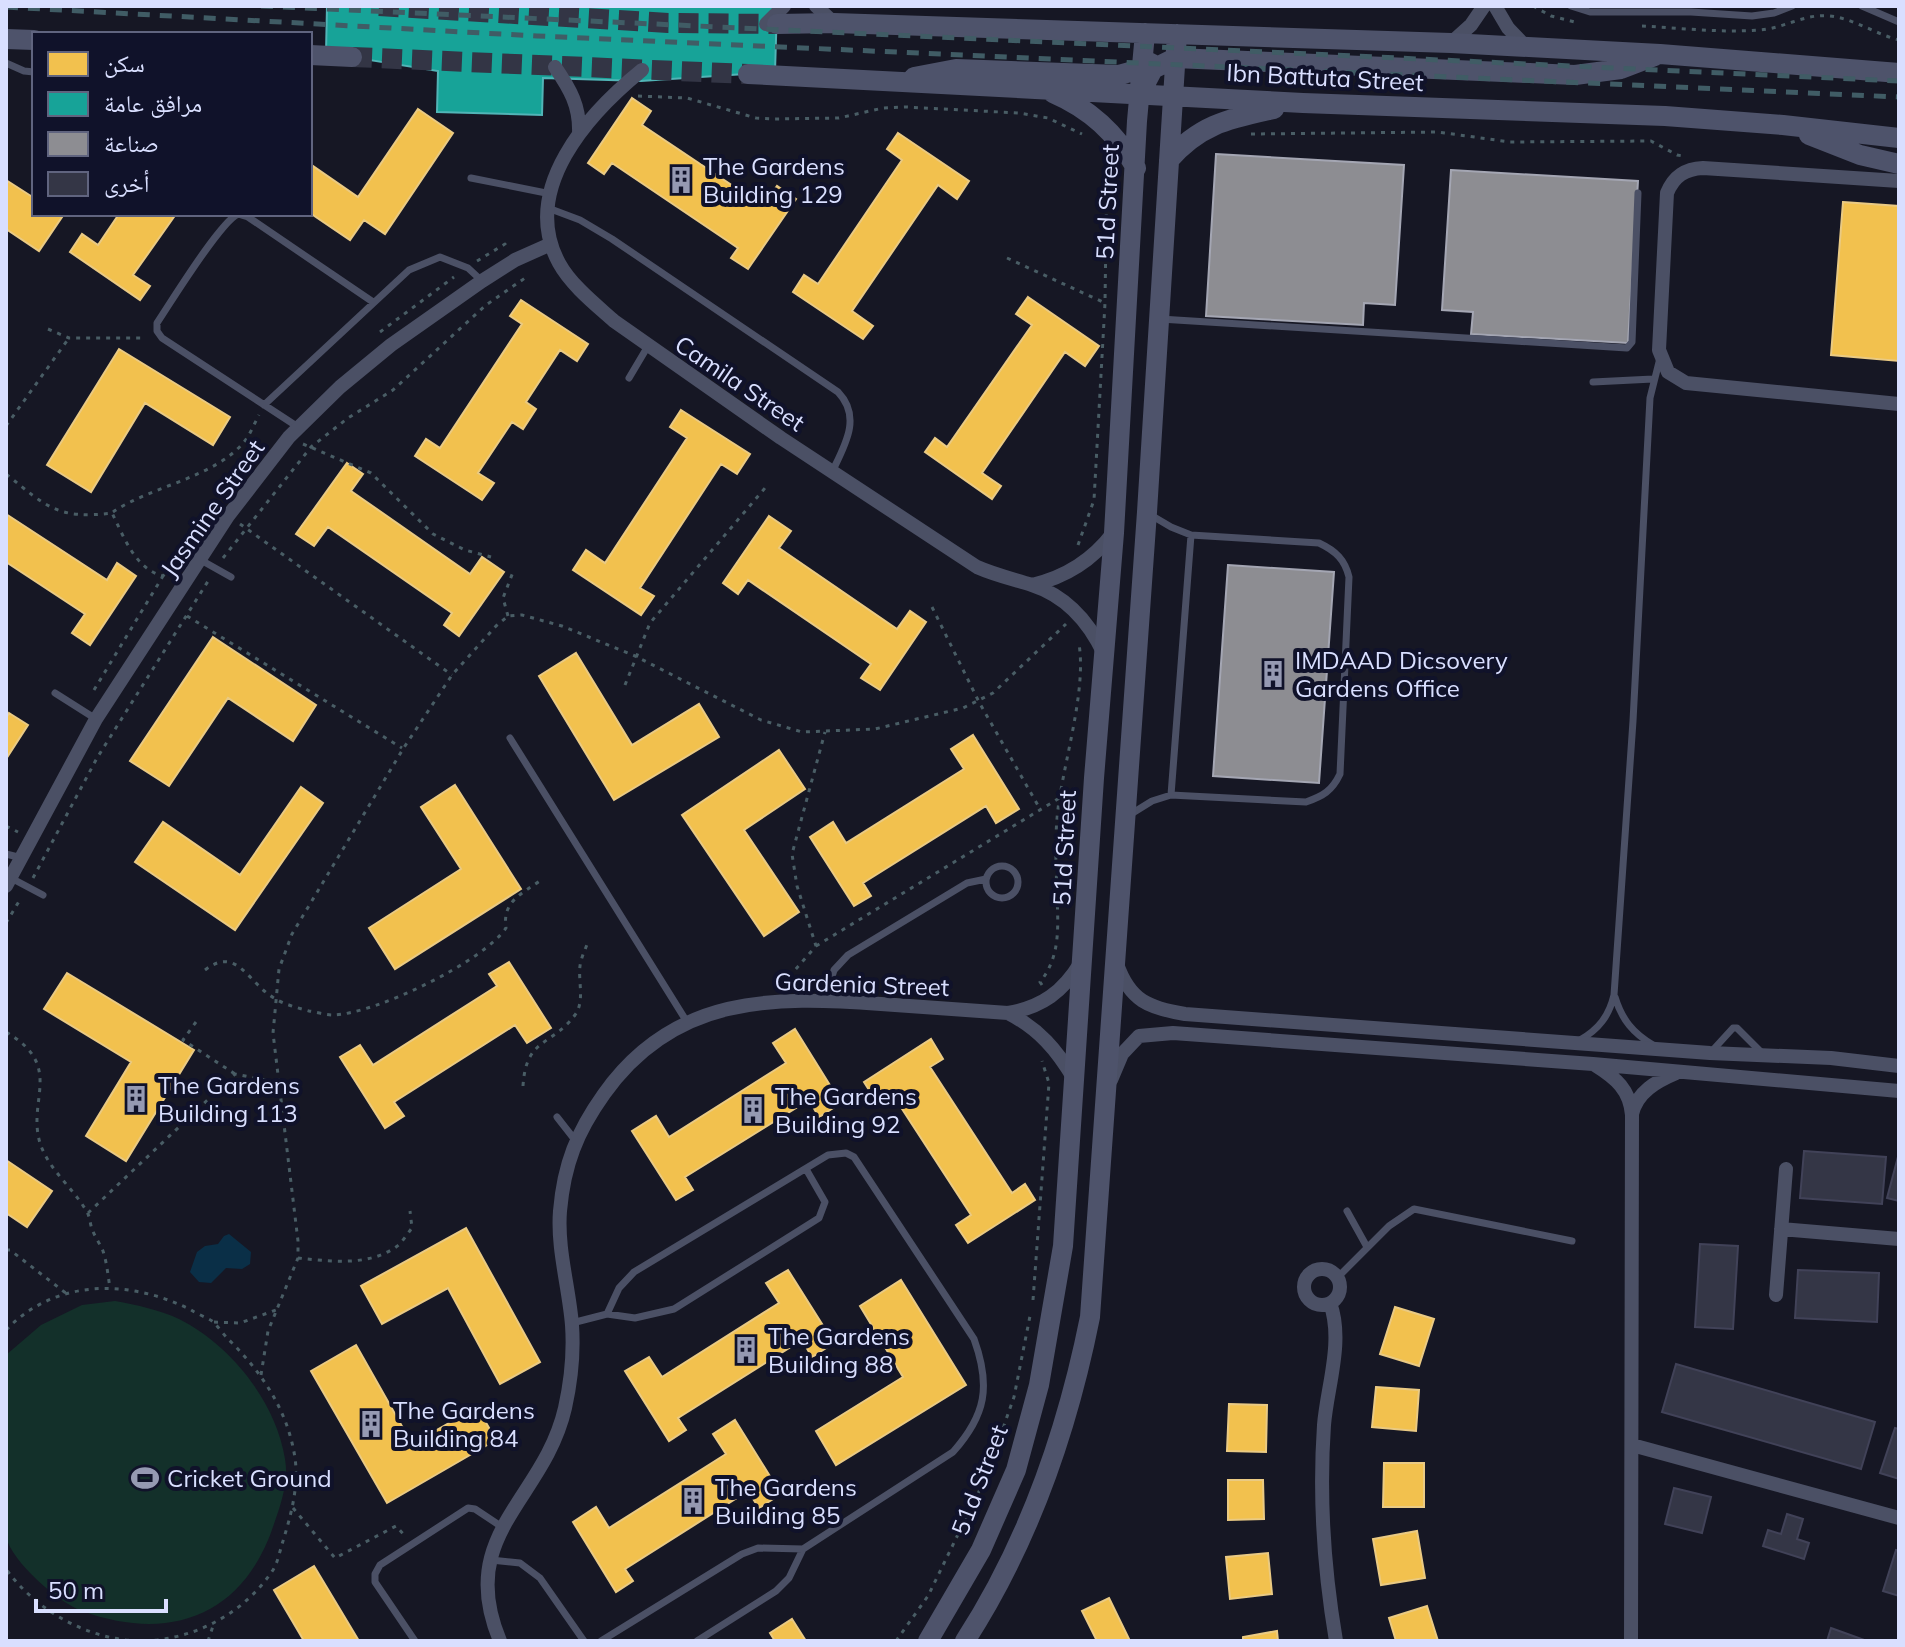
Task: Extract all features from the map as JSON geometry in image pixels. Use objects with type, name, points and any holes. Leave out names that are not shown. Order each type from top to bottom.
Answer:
[{"type":"main road","name":"Ibn Battuta Street","points":[[775,18],[834,23],[1451,43],[1660,54],[1899,73]]},
{"type":"main road","name":"51d Street","points":[[928,1641],[981,1550],[1016,1470],[1039,1385],[1063,1246],[1094,778],[1114,533],[1145,33]]},
{"type":"main road","points":[[965,1641],[1007,1569],[1034,1512],[1056,1453],[1077,1380],[1090,1317],[1147,512],[1177,34]]},
{"type":"main road","points":[[901,83],[941,70],[1119,75],[1141,69],[1156,60],[1177,34]]},
{"type":"main road","points":[[6,39],[32,40]]},
{"type":"main road","points":[[1141,94],[1143,84],[1153,69],[1175,58],[1575,75],[1621,69],[1660,54]]},
{"type":"main road","points":[[312,55],[352,57]]},
{"type":"main road","name":"Ibn Battuta Street","points":[[748,74],[1303,103],[1665,116],[1899,138]]},
{"type":"main road","points":[[1046,89],[1079,106],[1107,128],[1136,168]]},
{"type":"main road","points":[[1169,160],[1189,139],[1214,124],[1303,103]]},
{"type":"main road","points":[[1783,125],[1860,155],[1899,164]]},
{"type":"street","points":[[816,6],[834,23]]},
{"type":"street","points":[[1451,43],[1471,25],[1484,6]]},
{"type":"street","points":[[1495,6],[1508,28],[1527,48]]},
{"type":"street","points":[[555,67],[576,101],[580,117],[579,133]]},
{"type":"street","name":"Camila Street","points":[[642,70],[606,101],[565,155],[550,201],[551,244],[560,264],[593,303],[648,346],[832,472],[977,567],[1049,592],[1078,613],[1104,655]]},
{"type":"street","points":[[1899,181],[1703,168],[1680,173],[1671,182],[1667,193],[1660,358],[1668,372],[1686,383],[1899,404]]},
{"type":"street","name":"Jasmine Street","points":[[9,882],[96,719],[228,516],[293,432],[340,387],[391,345],[515,260],[551,244]]},
{"type":"street","points":[[1031,585],[1067,574],[1083,564],[1114,533]]},
{"type":"street","name":"Gardenia Street","points":[[500,1641],[490,1616],[486,1588],[489,1559],[502,1527],[549,1451],[562,1422],[573,1360],[560,1211],[575,1140],[614,1079],[638,1056],[687,1022],[734,1007],[792,1000],[825,1000],[1008,1013],[1024,1010],[1052,997],[1071,979],[1082,960]]},
{"type":"street","points":[[1116,960],[1130,990],[1142,1002],[1159,1010],[1899,1066]]},
{"type":"street","points":[[1008,1013],[1046,1039],[1074,1079]]},
{"type":"street","points":[[1107,1088],[1122,1054],[1139,1036],[1173,1033],[1593,1064],[1899,1091]]},
{"type":"street","points":[[1593,1064],[1621,1084],[1631,1104],[1632,1115],[1631,1641]]},
{"type":"street","points":[[1632,1115],[1634,1106],[1648,1089],[1680,1071]]},
{"type":"street","points":[[1776,1295],[1786,1169]]},
{"type":"street","points":[[1781,1229],[1899,1239]]},
{"type":"street","points":[[1325,1268],[1338,1277],[1340,1292],[1330,1303],[1323,1305],[1309,1300],[1303,1285],[1311,1272],[1325,1268]]},
{"type":"street","points":[[1330,1303],[1336,1327],[1324,1425],[1322,1485],[1324,1546],[1336,1641]]},
{"type":"street","points":[[1632,1445],[1899,1518]]},
{"type":"lane","points":[[1571,6],[1590,12],[1691,12],[1752,16],[1774,13],[1792,6]]},
{"type":"lane","points":[[1862,6],[1899,22]]},
{"type":"lane","points":[[6,63],[32,72]]},
{"type":"lane","points":[[471,178],[550,201],[612,239],[838,392],[848,405],[851,427],[832,472]]},
{"type":"lane","points":[[1158,319],[1627,348],[1632,342],[1638,193]]},
{"type":"lane","points":[[234,216],[157,323],[157,331],[162,338],[264,405],[293,432]]},
{"type":"lane","points":[[245,216],[373,302]]},
{"type":"lane","points":[[264,405],[409,270],[440,257],[468,268],[482,281]]},
{"type":"lane","points":[[629,378],[648,346]]},
{"type":"lane","points":[[1578,1041],[1605,1019],[1614,995],[1633,721],[1650,398],[1660,358]]},
{"type":"lane","points":[[1593,382],[1653,379]]},
{"type":"lane","points":[[1126,818],[1152,801],[1171,795],[1306,802],[1322,797],[1334,787],[1340,774],[1349,577],[1341,558],[1319,543],[1191,535],[1147,512]]},
{"type":"lane","points":[[1171,795],[1191,535]]},
{"type":"lane","points":[[199,559],[231,577]]},
{"type":"lane","points":[[55,693],[96,719]]},
{"type":"lane","points":[[510,738],[687,1022]]},
{"type":"lane","points":[[6,854],[22,858]]},
{"type":"lane","points":[[825,1000],[834,970],[848,955],[967,883],[986,879],[993,869],[1005,866],[1015,873],[1017,885],[1010,895],[998,897],[988,890],[986,879]]},
{"type":"lane","points":[[9,882],[43,895]]},
{"type":"lane","points":[[1614,995],[1629,1027],[1656,1047]]},
{"type":"lane","points":[[1710,1053],[1733,1028],[1737,1028],[1764,1054]]},
{"type":"lane","points":[[557,1117],[575,1140]]},
{"type":"lane","points":[[607,1314],[619,1288],[634,1272],[828,1155],[846,1153],[854,1157],[974,1339],[982,1362],[985,1387],[980,1411],[969,1433],[953,1452],[803,1549],[789,1578],[776,1591],[697,1641]]},
{"type":"lane","points":[[572,1323],[607,1314],[635,1318],[674,1309],[819,1218],[825,1202],[806,1169]]},
{"type":"lane","points":[[1338,1277],[1389,1226],[1414,1209],[1572,1241]]},
{"type":"lane","points":[[1347,1211],[1367,1247]]},
{"type":"lane","points":[[415,1641],[379,1591],[375,1574],[380,1565],[468,1508],[475,1509],[502,1527]]},
{"type":"lane","points":[[601,1641],[742,1554],[758,1548],[803,1549]]},
{"type":"lane","points":[[489,1559],[520,1563],[540,1578],[584,1641]]},
{"type":"path","points":[[631,96],[687,98],[756,118],[812,120],[906,107],[1019,113],[1048,118],[1089,136],[1107,128]]},
{"type":"path","points":[[1241,134],[1438,132],[1510,142],[1651,141],[1677,155],[1690,156]]},
{"type":"path","points":[[1083,564],[1077,547],[1094,500],[1105,303],[1107,160]]},
{"type":"path","points":[[6,923],[97,758],[216,568],[311,447],[348,418],[393,390],[486,305],[525,278],[505,244],[422,298],[375,336]]},
{"type":"path","points":[[1007,258],[1126,315]]},
{"type":"path","points":[[48,329],[69,338],[162,338]]},
{"type":"path","points":[[6,426],[69,338]]},
{"type":"path","points":[[6,474],[48,508],[73,516],[112,513],[135,499],[184,480],[224,458],[243,443],[264,405]]},
{"type":"path","points":[[293,432],[311,447],[371,473],[433,534],[465,550],[491,557]]},
{"type":"path","points":[[625,685],[650,623],[765,488]]},
{"type":"path","points":[[112,513],[136,557],[148,572],[163,576],[209,514]]},
{"type":"path","points":[[228,516],[452,675]]},
{"type":"path","points":[[182,550],[199,559]]},
{"type":"path","points":[[508,616],[503,598],[513,572]]},
{"type":"path","points":[[170,606],[403,749]]},
{"type":"path","points":[[932,607],[979,702],[1040,809]]},
{"type":"path","points":[[261,1375],[265,1342],[298,1258],[273,1033],[279,969],[292,934],[403,749],[452,675],[508,616],[535,618],[635,656],[761,720],[802,732],[875,729],[979,702],[993,693],[1067,623],[1079,644],[1081,656],[1059,797],[1056,844],[1058,937],[1048,972],[1040,982],[1052,997]]},
{"type":"path","points":[[816,946],[797,886],[792,854],[825,732]]},
{"type":"path","points":[[792,1000],[788,978],[816,946],[1094,778]]},
{"type":"path","points":[[205,970],[216,961],[227,960],[274,998],[307,1011],[334,1015],[404,995],[455,969],[498,940],[506,928],[504,915],[511,902],[541,880]]},
{"type":"path","points":[[523,1086],[524,1067],[529,1055],[576,1014],[581,1001],[580,965],[588,942]]},
{"type":"path","points":[[196,1022],[183,1040],[235,1074],[280,1083]]},
{"type":"path","points":[[6,1032],[29,1050],[37,1064],[42,1081],[38,1130],[41,1145],[50,1164],[88,1213],[103,1251],[110,1288]]},
{"type":"path","points":[[896,1641],[928,1596],[941,1570],[985,1479],[1014,1397],[1033,1301],[1049,1083],[1041,1052],[1046,1039]]},
{"type":"path","points":[[88,1213],[235,1074]]},
{"type":"path","points":[[298,1258],[345,1263],[378,1255],[396,1247],[412,1228],[410,1211]]},
{"type":"path","points":[[6,1250],[67,1294]]},
{"type":"path","points":[[6,1330],[37,1306],[67,1294],[110,1288],[137,1289],[172,1300],[212,1321],[261,1375],[278,1403],[296,1461],[293,1508],[275,1568],[243,1605],[199,1630],[157,1641],[130,1640],[83,1629],[59,1618],[28,1594],[6,1569]]},
{"type":"path","points":[[212,1321],[240,1323],[276,1310]]},
{"type":"path","points":[[293,1508],[335,1558],[396,1526],[412,1543]]},
{"type":"path","points":[[6,1583],[12,1577]]},
{"type":"path","points":[[208,1641],[214,1623]]},
{"type":"green space","name":"Cricket Ground","points":[[115,1301],[172,1316],[216,1344],[248,1377],[261,1397],[272,1417],[285,1459],[285,1484],[277,1516],[261,1555],[244,1581],[223,1600],[200,1614],[174,1622],[145,1624],[114,1620],[72,1606],[26,1569],[6,1537],[6,1355],[41,1325],[82,1305]]},
{"type":"water","points":[[229,1234],[251,1252],[250,1264],[242,1269],[226,1268],[211,1283],[199,1282],[190,1272],[197,1252],[205,1246],[218,1244]]},
{"type":"building: سكن","name":"The Gardens Building 129","points":[[632,98],[651,111],[642,125],[763,206],[777,186],[796,199],[748,269],[731,258],[738,248],[612,163],[604,174],[588,163]]},
{"type":"building: سكن","points":[[418,109],[453,133],[385,234],[364,220],[350,240],[312,214],[312,165],[358,197]]},
{"type":"building: سكن","points":[[898,133],[969,181],[957,199],[938,185],[852,311],[873,326],[863,339],[793,292],[804,275],[818,284],[902,160],[887,149]]},
{"type":"building: سكن","points":[[6,180],[32,197],[32,216],[62,217],[39,251],[6,229]]},
{"type":"building: سكن","points":[[1843,202],[1899,206],[1899,361],[1831,355]]},
{"type":"building: سكن","points":[[118,216],[175,216],[133,275],[150,286],[140,300],[70,252],[82,234],[98,245]]},
{"type":"building: سكن","points":[[1028,297],[1099,346],[1085,366],[1065,352],[982,473],[1001,486],[992,499],[925,452],[935,438],[947,447],[1032,325],[1016,314]]},
{"type":"building: سكن","points":[[521,300],[588,344],[577,361],[560,350],[526,402],[536,409],[523,429],[512,422],[478,473],[494,483],[482,500],[415,456],[426,439],[440,448],[522,324],[510,316]]},
{"type":"building: سكن","points":[[119,349],[230,417],[213,445],[145,403],[91,492],[47,465]]},
{"type":"building: سكن","points":[[681,410],[750,454],[737,474],[721,464],[640,588],[654,596],[641,615],[573,570],[586,550],[605,563],[687,438],[670,427]]},
{"type":"building: سكن","points":[[347,463],[363,474],[351,491],[470,574],[482,557],[504,572],[459,636],[444,625],[452,613],[328,527],[314,546],[296,534]]},
{"type":"building: سكن","points":[[6,514],[107,580],[117,563],[136,576],[90,645],[72,633],[85,614],[6,562]]},
{"type":"building: سكن","points":[[769,516],[791,531],[779,548],[897,629],[910,611],[926,622],[880,690],[861,678],[871,664],[748,580],[738,594],[723,583]]},
{"type":"building: سكن","points":[[213,637],[316,705],[293,741],[228,698],[169,786],[130,761]]},
{"type":"building: سكن","points":[[576,653],[632,745],[699,704],[719,737],[614,800],[539,676]]},
{"type":"building: سكن","points":[[9,713],[28,725],[6,759],[6,718]]},
{"type":"building: سكن","points":[[973,735],[1019,809],[996,823],[986,806],[863,883],[871,896],[854,906],[810,837],[833,822],[846,843],[964,769],[951,749]]},
{"type":"building: سكن","points":[[779,750],[805,789],[744,830],[799,912],[764,936],[682,815]]},
{"type":"building: سكن","points":[[455,785],[521,889],[395,969],[369,928],[461,869],[421,807]]},
{"type":"building: سكن","points":[[301,787],[323,803],[235,930],[135,862],[163,822],[240,875]]},
{"type":"building: سكن","points":[[509,962],[551,1028],[527,1043],[515,1025],[394,1102],[404,1116],[385,1128],[340,1057],[360,1045],[373,1065],[497,986],[489,974]]},
{"type":"building: سكن","name":"The Gardens Building 113","points":[[67,973],[194,1050],[126,1161],[86,1136],[131,1062],[44,1009]]},
{"type":"building: سكن","name":"The Gardens Building 92","points":[[795,1029],[841,1103],[819,1117],[809,1100],[685,1177],[693,1190],[676,1200],[632,1131],[656,1116],[669,1137],[786,1063],[773,1043]]},
{"type":"building: سكن","points":[[931,1039],[943,1059],[930,1067],[1012,1193],[1025,1184],[1035,1200],[968,1243],[956,1225],[971,1215],[891,1092],[876,1101],[864,1082]]},
{"type":"building: سكن","points":[[6,1160],[52,1191],[27,1227],[6,1213]]},
{"type":"building: سكن","points":[[466,1228],[540,1362],[500,1384],[448,1288],[382,1324],[361,1286]]},
{"type":"building: سكن","name":"The Gardens Building 88","points":[[788,1270],[834,1343],[812,1357],[802,1340],[678,1418],[686,1430],[669,1441],[625,1371],[649,1357],[662,1377],[779,1303],[766,1283]]},
{"type":"building: سكن","points":[[901,1280],[966,1385],[836,1465],[816,1431],[903,1377],[860,1306]]},
{"type":"building: سكن","points":[[1395,1307],[1434,1319],[1419,1366],[1380,1354]]},
{"type":"building: سكن","name":"The Gardens Building 84","points":[[356,1345],[412,1444],[477,1407],[496,1440],[387,1503],[311,1371]]},
{"type":"building: سكن","points":[[1376,1387],[1419,1390],[1416,1431],[1372,1427]]},
{"type":"building: سكن","points":[[1229,1404],[1267,1405],[1266,1452],[1227,1451]]},
{"type":"building: سكن","name":"The Gardens Building 85","points":[[735,1420],[781,1494],[759,1508],[748,1491],[625,1569],[633,1581],[616,1592],[573,1522],[596,1507],[609,1528],[726,1454],[713,1434]]},
{"type":"building: سكن","points":[[1384,1463],[1424,1463],[1424,1507],[1383,1507]]},
{"type":"building: سكن","points":[[1228,1480],[1263,1480],[1264,1519],[1228,1520]]},
{"type":"building: سكن","points":[[1417,1531],[1425,1578],[1381,1585],[1373,1539]]},
{"type":"building: سكن","points":[[1268,1553],[1272,1594],[1230,1599],[1226,1557]]},
{"type":"building: سكن","points":[[314,1566],[359,1641],[304,1641],[274,1590]]},
{"type":"building: سكن","points":[[1109,1598],[1130,1641],[1097,1641],[1082,1611]]},
{"type":"building: سكن","points":[[1427,1606],[1438,1641],[1396,1641],[1389,1618]]},
{"type":"building: سكن","points":[[792,1619],[806,1641],[775,1641],[770,1633]]},
{"type":"building: سكن","points":[[1277,1631],[1278,1641],[1243,1641],[1243,1637]]},
{"type":"building: مرافق عامة","points":[[327,6],[777,6],[775,72],[641,81],[543,78],[542,115],[437,112],[438,71],[326,53]]},
{"type":"building: صناعة","points":[[1216,154],[1404,165],[1395,305],[1364,303],[1363,325],[1206,316]]},
{"type":"building: صناعة","points":[[1451,170],[1638,181],[1628,343],[1471,334],[1473,312],[1442,310]]},
{"type":"building: صناعة","name":"IMDAAD Dicsovery Gardens Office","points":[[1228,565],[1334,572],[1319,783],[1213,776]]},
{"type":"building: أخرى","points":[[1804,1151],[1886,1157],[1882,1204],[1800,1198]]},
{"type":"building: أخرى","points":[[1899,1153],[1899,1201],[1887,1198]]},
{"type":"building: أخرى","points":[[1700,1244],[1738,1246],[1733,1329],[1695,1327]]},
{"type":"building: أخرى","points":[[1798,1270],[1879,1273],[1877,1322],[1795,1318]]},
{"type":"building: أخرى","points":[[1676,1364],[1875,1422],[1861,1469],[1662,1412]]},
{"type":"building: أخرى","points":[[1895,1428],[1899,1429],[1899,1479],[1880,1473]]},
{"type":"building: أخرى","points":[[1674,1488],[1711,1497],[1702,1533],[1665,1524]]},
{"type":"building: أخرى","points":[[1787,1514],[1803,1519],[1797,1539],[1809,1543],[1804,1559],[1763,1546],[1768,1530],[1781,1534]]},
{"type":"building: أخرى","points":[[1896,1550],[1899,1551],[1899,1596],[1883,1591]]},
{"type":"building: أخرى","points":[[1831,1628],[1867,1641],[1827,1641]]},
{"type":"tunnel","points":[[379,6],[668,23],[777,24]]},
{"type":"tunnel","points":[[352,57],[748,74]]},
{"type":"railway","points":[[261,6],[1899,81]]},
{"type":"railway","points":[[6,7],[537,36],[1899,97]]},
{"type":"place","name":"The Gardens Building 129","points":[[681,180]]},
{"type":"place","name":"IMDAAD Dicsovery Gardens Office","points":[[1273,674]]},
{"type":"place","name":"The Gardens Building 113","points":[[136,1099]]},
{"type":"place","name":"The Gardens Building 92","points":[[753,1110]]},
{"type":"place","name":"The Gardens Building 88","points":[[746,1350]]},
{"type":"place","name":"The Gardens Building 84","points":[[371,1424]]},
{"type":"place","name":"Cricket Ground","points":[[145,1478]]},
{"type":"place","name":"The Gardens Building 85","points":[[693,1501]]}]
